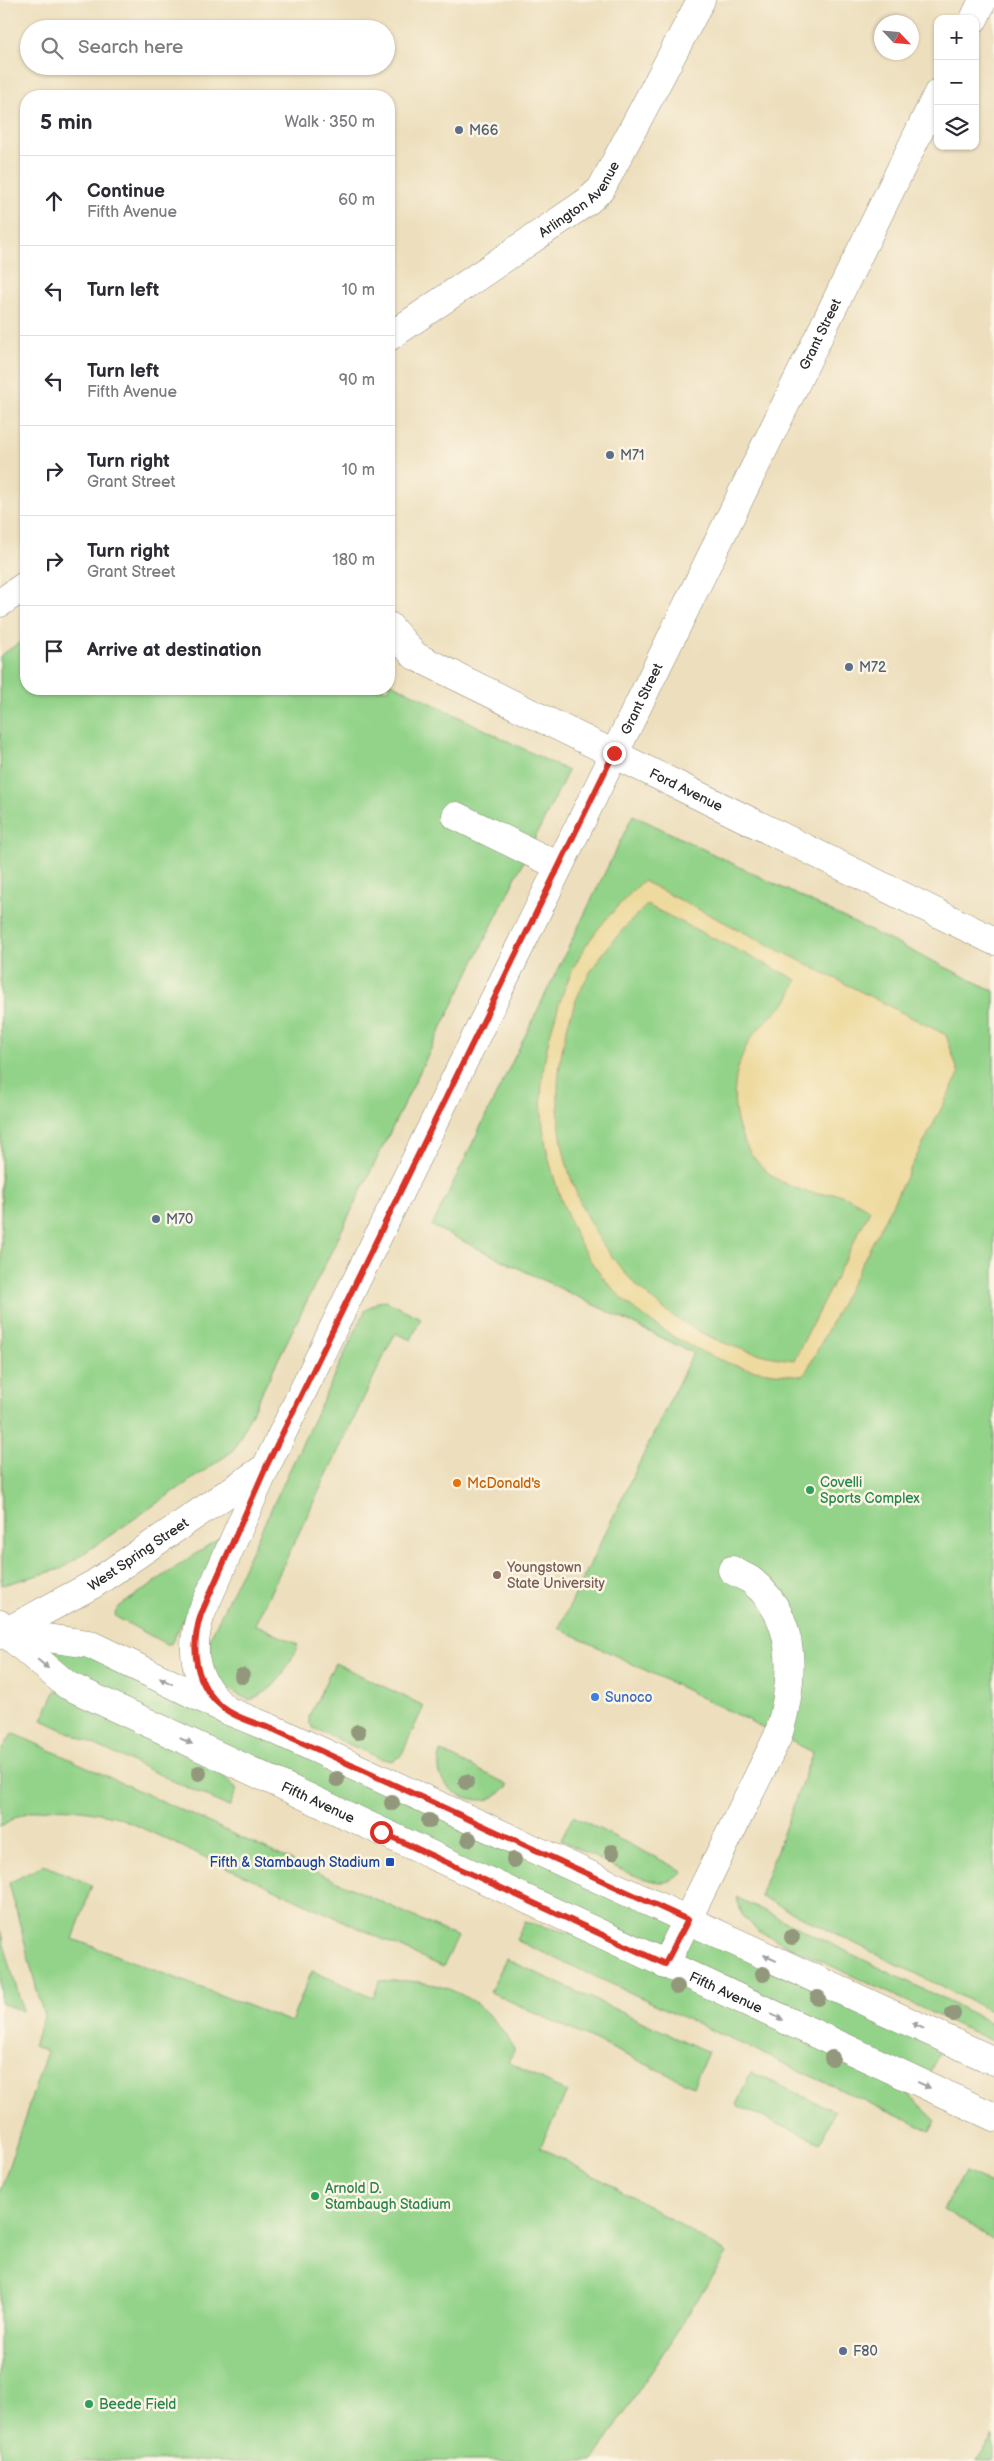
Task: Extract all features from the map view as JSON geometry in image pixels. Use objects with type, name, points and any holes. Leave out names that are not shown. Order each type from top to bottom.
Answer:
[{"type":"street","name":"Arlington Avenue","points":[[395,333],[588,201],[601,189],[701,0]]},
{"type":"street","points":[[976,15],[983,0]]},
{"type":"street","name":"Grant Street","points":[[226,1710],[216,1700],[199,1673],[194,1657],[196,1631],[266,1467],[934,101]]},
{"type":"street","points":[[0,603],[20,589]]},
{"type":"street","name":"Ford Avenue","points":[[395,633],[415,656],[994,941]]},
{"type":"street","points":[[456,816],[559,866]]},
{"type":"street","name":"West Spring Street","points":[[1,1632],[94,1584],[266,1467]]},
{"type":"street","points":[[665,1964],[778,1736],[788,1703],[790,1665],[786,1628],[772,1603],[752,1581],[732,1570]]},
{"type":"street","points":[[1,1632],[89,1644],[226,1710],[275,1730],[994,2061]]},
{"type":"street","name":"Fifth Avenue","points":[[1,1632],[67,1685],[994,2118]]},
{"type":"green space","name":"M70","points":[[20,642],[20,695],[395,695],[395,685],[568,771],[233,1451],[61,1569],[2,1585],[0,656]]},
{"type":"green space","name":"Covelli Sports Complex","points":[[633,815],[994,991],[994,2013],[760,1896],[813,1752],[559,1628],[693,1353],[432,1226]]},
{"type":"green space","points":[[386,1301],[421,1318],[411,1340],[395,1333],[255,1624],[298,1645],[285,1671],[274,1685],[260,1696],[250,1700],[230,1690],[218,1677],[212,1660],[210,1638],[365,1311],[377,1302]]},
{"type":"green space","points":[[220,1537],[224,1539],[171,1644],[166,1644],[116,1617],[115,1613],[120,1606]]},
{"type":"green space","points":[[6,1633],[89,1644],[946,2039],[924,2084],[140,1720]]},
{"type":"green space","points":[[335,1663],[424,1706],[401,1756],[391,1761],[379,1758],[313,1728],[309,1722],[309,1716]]},
{"type":"green space","points":[[56,1690],[209,1761],[237,1790],[229,1807],[42,1720]]},
{"type":"green space","points":[[13,1733],[458,1937],[443,1967],[118,1817],[72,1809],[42,1810],[13,1818],[0,1827],[0,1752]]},
{"type":"green space","points":[[441,1751],[509,1785],[497,1795],[484,1800],[477,1800],[456,1793],[440,1776]]},
{"type":"green space","points":[[573,1816],[683,1871],[669,1881],[652,1881],[597,1859],[561,1840]]},
{"type":"green space","name":"Arnold D. Stambaugh Stadium","points":[[44,1865],[92,1885],[73,1939],[291,2022],[312,1971],[373,1997],[380,1981],[423,1983],[458,1993],[474,2003],[502,2030],[515,2049],[508,2062],[567,2092],[540,2147],[639,2200],[727,2254],[593,2461],[0,2461],[0,2192],[47,2051],[33,2046],[44,2017],[9,1883]]},
{"type":"green space","points":[[736,1897],[994,2024],[994,2042],[761,1933],[743,1917]]},
{"type":"green space","points":[[525,1922],[600,1940],[885,2072],[936,2121],[930,2131],[516,1940]]},
{"type":"green space","points":[[0,1930],[23,2011],[0,2003]]},
{"type":"green space","points":[[506,1959],[708,2052],[693,2086],[490,1992]]},
{"type":"green space","points":[[751,2072],[835,2111],[820,2143],[736,2105]]},
{"type":"green space","points":[[965,2172],[994,2185],[994,2240],[943,2209]]},
{"type":"green space","points":[[994,2435],[994,2461],[977,2461]]},
{"type":"sand","points":[[643,881],[946,1035],[959,1074],[804,1376],[733,1365],[686,1344],[650,1321],[634,1309],[604,1279],[592,1263],[579,1241],[562,1202],[547,1153],[543,1130],[542,1084],[550,1037],[565,987],[590,939],[619,905]],"holes":[[[647,905],[797,980],[785,1004],[761,1027],[747,1045],[739,1064],[735,1083],[737,1122],[744,1141],[754,1157],[767,1172],[784,1183],[799,1189],[819,1194],[839,1194],[870,1210],[794,1360],[732,1346],[678,1319],[632,1280],[596,1233],[571,1179],[559,1120],[561,1059],[577,998],[590,972],[607,948]]]},
{"type":"place","name":"M66","points":[[459,130]]},
{"type":"place","name":"M71","points":[[610,455]]},
{"type":"place","name":"M72","points":[[849,667]]},
{"type":"place","name":"M70","points":[[156,1219]]},
{"type":"place","name":"McDonald's","points":[[457,1483]]},
{"type":"place","name":"Covelli Sports Complex","points":[[810,1490]]},
{"type":"place","name":"Youngstown State University","points":[[497,1575]]},
{"type":"place","name":"Sunoco","points":[[595,1697]]},
{"type":"place","name":"Fifth & Stambaugh Stadium","points":[[390,1862]]},
{"type":"place","name":"Arnold D. Stambaugh Stadium","points":[[315,2196]]},
{"type":"place","name":"F80","points":[[843,2351]]},
{"type":"place","name":"Beede Field","points":[[89,2404]]},
{"type":"route","points":[[381,1832],[665,1964],[688,1920],[275,1730],[226,1710],[204,1685],[194,1657],[196,1631],[201,1614],[266,1467],[614,753]]}]
